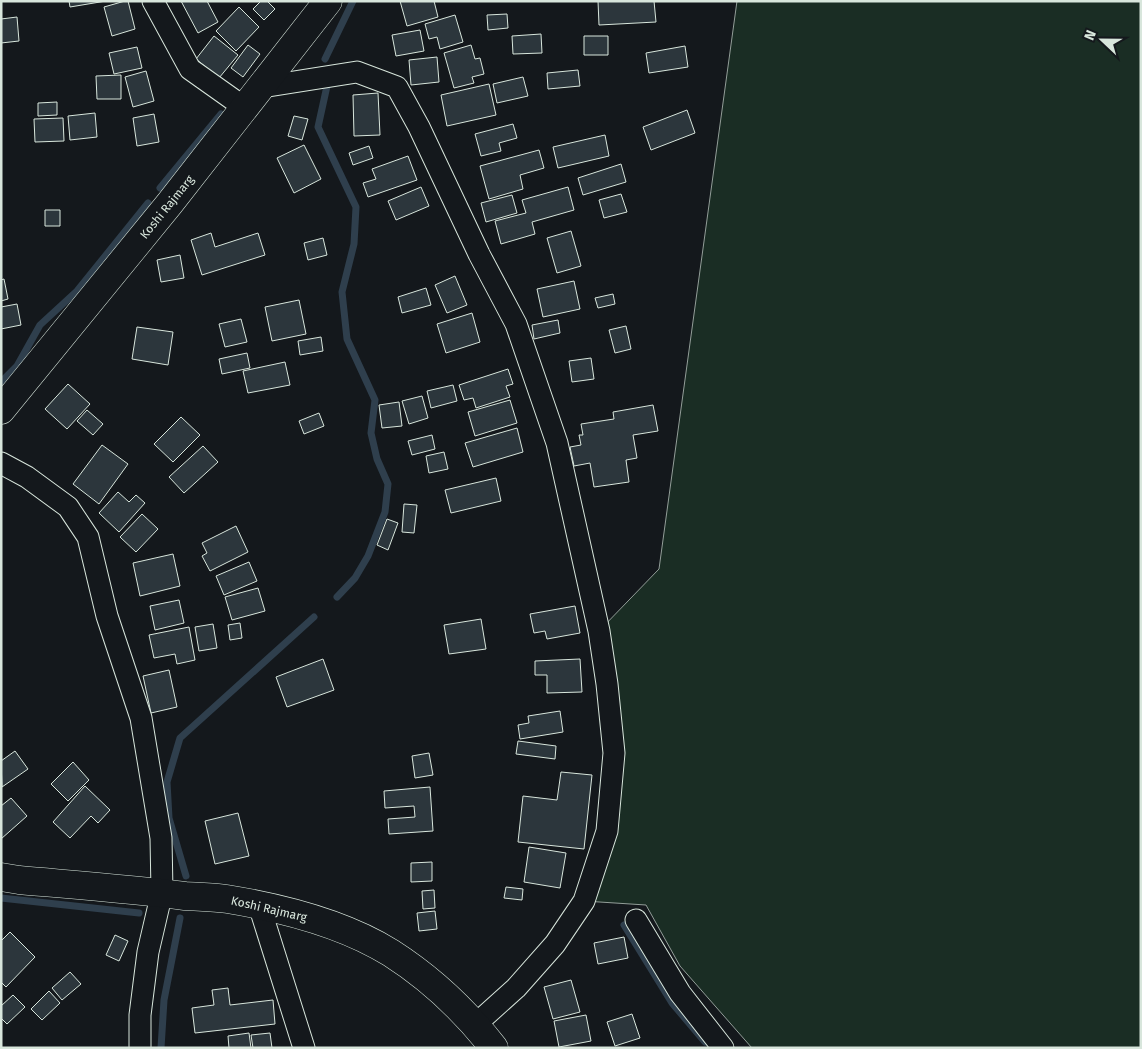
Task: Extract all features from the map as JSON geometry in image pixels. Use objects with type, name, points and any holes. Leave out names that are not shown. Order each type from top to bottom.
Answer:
[{"type":"main road","name":"Koshi Rajmarg","points":[[1,410],[154,223],[328,1]]},
{"type":"main road","name":"Koshi Rajmarg","points":[[1,876],[19,880],[225,899],[311,918],[360,936],[391,953],[427,981],[476,1024],[494,1048]]},
{"type":"street","points":[[153,1],[190,69],[245,108]]},
{"type":"street","points":[[262,87],[357,72],[397,87],[419,127],[479,254],[516,324],[557,443],[599,631],[608,684],[614,753],[607,831],[584,901],[555,944],[516,988],[476,1024]]},
{"type":"street","points":[[1,463],[26,477],[68,506],[88,537],[106,616],[140,718],[161,838],[162,892],[148,952],[140,1015],[140,1048]]},
{"type":"street","points":[[259,905],[304,1048]]},
{"type":"street","points":[[636,920],[680,992],[723,1048]]},
{"type":"green space","points":[[737,1],[1141,1],[1141,1048],[752,1048],[680,966],[646,905],[584,901],[607,831],[599,631],[659,569]]},
{"type":"building","points":[[69,1],[106,1],[70,7]]},
{"type":"building","points":[[128,1],[135,29],[112,36],[104,7]]},
{"type":"building","points":[[181,1],[207,1],[218,22],[198,33]]},
{"type":"building","points":[[261,1],[267,1],[275,9],[264,20],[253,9]]},
{"type":"building","points":[[400,1],[434,1],[438,17],[407,26]]},
{"type":"building","points":[[598,1],[654,1],[656,22],[599,25]]},
{"type":"building","points":[[239,7],[259,27],[236,51],[216,31]]},
{"type":"building","points":[[507,14],[508,28],[488,30],[487,15]]},
{"type":"building","points":[[455,15],[463,42],[440,49],[437,37],[429,39],[425,24]]},
{"type":"building","points":[[17,17],[19,41],[1,43],[1,19]]},
{"type":"building","points":[[420,30],[424,51],[396,56],[392,35]]},
{"type":"building","points":[[541,34],[542,53],[513,54],[512,36]]},
{"type":"building","points":[[214,36],[238,55],[219,78],[196,59]]},
{"type":"building","points":[[584,36],[608,36],[608,55],[584,55]]},
{"type":"building","points":[[248,45],[260,54],[243,77],[231,68]]},
{"type":"building","points":[[471,45],[475,59],[480,58],[484,74],[472,77],[474,83],[454,88],[444,53]]},
{"type":"building","points":[[685,46],[688,67],[649,73],[646,53]]},
{"type":"building","points":[[137,47],[142,68],[114,74],[109,53]]},
{"type":"building","points":[[437,57],[439,82],[411,85],[409,60]]},
{"type":"building","points":[[578,70],[580,86],[548,89],[547,73]]},
{"type":"building","points":[[146,71],[154,101],[133,107],[125,77]]},
{"type":"building","points":[[121,75],[121,99],[97,99],[96,76]]},
{"type":"building","points":[[523,77],[528,96],[497,103],[493,84]]},
{"type":"building","points":[[489,84],[496,115],[447,126],[441,95]]},
{"type":"building","points":[[378,93],[380,135],[354,136],[353,95]]},
{"type":"building","points":[[57,102],[57,115],[38,116],[38,103]]},
{"type":"building","points":[[687,110],[695,133],[651,150],[643,127]]},
{"type":"building","points":[[95,113],[97,137],[70,140],[68,116]]},
{"type":"building","points":[[154,114],[159,142],[137,146],[133,118]]},
{"type":"building","points":[[294,116],[308,119],[302,140],[288,136]]},
{"type":"building","points":[[63,118],[64,141],[35,142],[34,119]]},
{"type":"building","points":[[513,124],[517,138],[499,143],[501,151],[481,156],[475,134]]},
{"type":"building","points":[[605,135],[609,156],[558,168],[553,147]]},
{"type":"building","points":[[304,145],[321,179],[294,193],[277,158]]},
{"type":"building","points":[[369,146],[373,158],[353,165],[349,153]]},
{"type":"building","points":[[539,150],[544,168],[520,175],[523,189],[489,199],[480,166]]},
{"type":"building","points":[[408,156],[417,180],[368,197],[363,183],[376,179],[372,169]]},
{"type":"building","points":[[621,164],[626,182],[583,195],[578,178]]},
{"type":"building","points":[[421,187],[429,206],[396,220],[388,201]]},
{"type":"building","points":[[568,187],[574,210],[532,222],[535,234],[501,244],[495,221],[526,213],[522,200]]},
{"type":"building","points":[[621,194],[627,212],[604,218],[599,200]]},
{"type":"building","points":[[512,195],[517,213],[486,222],[481,203]]},
{"type":"building","points":[[45,210],[60,210],[60,226],[45,226]]},
{"type":"building","points":[[571,231],[581,266],[557,273],[547,238]]},
{"type":"building","points":[[211,233],[215,247],[258,233],[265,255],[202,275],[191,240]]},
{"type":"building","points":[[323,238],[327,255],[308,260],[304,243]]},
{"type":"building","points":[[180,255],[184,278],[161,282],[157,260]]},
{"type":"building","points":[[455,276],[467,305],[447,313],[435,285]]},
{"type":"building","points":[[4,279],[8,299],[1,301],[1,280]]},
{"type":"building","points":[[574,281],[580,309],[543,317],[537,289]]},
{"type":"building","points":[[426,288],[431,305],[402,313],[398,297]]},
{"type":"building","points":[[613,294],[615,304],[598,308],[595,298]]},
{"type":"building","points":[[299,300],[306,334],[272,341],[265,307]]},
{"type":"building","points":[[17,304],[21,325],[1,329],[1,307]]},
{"type":"building","points":[[472,313],[480,342],[446,353],[437,324]]},
{"type":"building","points":[[241,319],[247,342],[225,347],[219,324]]},
{"type":"building","points":[[558,320],[560,333],[534,339],[532,325]]},
{"type":"building","points":[[626,326],[631,349],[615,353],[609,330]]},
{"type":"building","points":[[137,327],[173,332],[168,365],[132,359]]},
{"type":"building","points":[[321,337],[323,351],[300,355],[298,341]]},
{"type":"building","points":[[247,353],[250,368],[222,374],[219,359]]},
{"type":"building","points":[[591,358],[594,379],[572,382],[569,361]]},
{"type":"building","points":[[285,362],[290,385],[248,393],[243,371]]},
{"type":"building","points":[[508,369],[513,384],[506,386],[510,397],[476,408],[473,398],[464,400],[459,385]]},
{"type":"building","points":[[68,384],[90,404],[67,429],[45,409]]},
{"type":"building","points":[[453,385],[457,401],[431,408],[427,391]]},
{"type":"building","points":[[422,396],[428,418],[409,424],[402,401]]},
{"type":"building","points":[[510,400],[517,423],[475,436],[468,412]]},
{"type":"building","points":[[399,402],[402,426],[382,428],[379,405]]},
{"type":"building","points":[[653,405],[658,431],[633,435],[637,458],[626,460],[629,482],[594,487],[590,463],[574,466],[570,447],[581,445],[579,435],[583,435],[581,424],[614,419],[613,412]]},
{"type":"building","points":[[87,410],[103,424],[93,435],[77,421]]},
{"type":"building","points":[[319,413],[324,426],[304,434],[299,421]]},
{"type":"building","points":[[181,417],[200,435],[173,462],[154,444]]},
{"type":"building","points":[[517,428],[523,452],[473,467],[465,443]]},
{"type":"building","points":[[432,435],[435,449],[412,455],[408,441]]},
{"type":"building","points":[[102,445],[128,464],[99,504],[73,484]]},
{"type":"building","points":[[203,446],[218,462],[184,493],[169,477]]},
{"type":"building","points":[[444,452],[448,469],[429,473],[426,456]]},
{"type":"building","points":[[496,478],[501,501],[451,513],[445,490]]},
{"type":"building","points":[[118,492],[129,502],[136,495],[145,503],[119,532],[99,513]]},
{"type":"building","points":[[404,504],[417,505],[414,533],[402,532]]},
{"type":"building","points":[[142,514],[158,529],[136,552],[120,537]]},
{"type":"building","points":[[387,519],[398,523],[388,550],[377,545]]},
{"type":"building","points":[[236,526],[248,552],[210,571],[202,556],[207,553],[202,543]]},
{"type":"building","points":[[173,554],[180,586],[140,596],[133,563]]},
{"type":"building","points":[[249,562],[257,581],[224,595],[216,576]]},
{"type":"building","points":[[258,588],[265,611],[232,620],[225,597]]},
{"type":"building","points":[[179,600],[184,623],[155,630],[150,606]]},
{"type":"building","points":[[575,606],[580,633],[547,639],[545,631],[534,633],[530,614]]},
{"type":"building","points":[[481,619],[486,649],[449,654],[444,625]]},
{"type":"building","points":[[240,623],[242,638],[230,640],[228,625]]},
{"type":"building","points":[[213,624],[217,648],[199,651],[195,627]]},
{"type":"building","points":[[189,627],[195,660],[177,664],[175,654],[154,658],[149,635]]},
{"type":"building","points":[[323,659],[334,690],[287,707],[276,677]]},
{"type":"building","points":[[580,659],[582,692],[547,693],[547,675],[535,675],[535,661]]},
{"type":"building","points":[[169,670],[177,707],[151,713],[143,676]]},
{"type":"building","points":[[560,711],[563,732],[520,739],[518,725],[529,723],[528,716]]},
{"type":"building","points":[[518,741],[556,746],[555,759],[516,754]]},
{"type":"building","points":[[15,751],[28,769],[2,787],[1,761]]},
{"type":"building","points":[[429,753],[433,775],[415,778],[412,756]]},
{"type":"building","points":[[73,762],[89,780],[68,801],[51,784]]},
{"type":"building","points":[[561,772],[592,775],[584,849],[518,842],[523,796],[557,800]]},
{"type":"building","points":[[85,786],[110,810],[98,823],[91,816],[70,838],[53,822]]},
{"type":"building","points":[[430,787],[433,831],[389,834],[388,819],[415,817],[414,806],[385,808],[384,791]]},
{"type":"building","points":[[11,798],[27,816],[1,839],[1,806]]},
{"type":"building","points":[[238,813],[249,856],[215,864],[205,821]]},
{"type":"building","points":[[529,847],[566,853],[560,888],[524,882]]},
{"type":"building","points":[[432,862],[432,881],[411,882],[411,863]]},
{"type":"building","points":[[506,887],[523,889],[522,900],[504,898]]},
{"type":"building","points":[[434,890],[435,908],[423,909],[422,891]]},
{"type":"building","points":[[435,911],[437,929],[419,931],[417,913]]},
{"type":"building","points":[[10,932],[35,957],[6,987],[1,982],[1,941]]},
{"type":"building","points":[[115,935],[128,941],[119,961],[106,955]]},
{"type":"building","points":[[624,937],[628,958],[598,964],[594,943]]},
{"type":"building","points":[[70,972],[81,984],[62,1000],[52,988]]},
{"type":"building","points":[[571,980],[580,1012],[553,1019],[544,987]]},
{"type":"building","points":[[228,988],[230,1005],[273,1000],[275,1024],[195,1033],[192,1008],[214,1005],[212,990]]},
{"type":"building","points":[[49,991],[60,1003],[42,1020],[31,1009]]},
{"type":"building","points":[[13,995],[25,1007],[7,1024],[1,1018],[1,1006]]},
{"type":"building","points":[[632,1014],[640,1038],[615,1046],[607,1022]]},
{"type":"building","points":[[586,1015],[591,1041],[559,1047],[554,1021]]},
{"type":"building","points":[[249,1033],[251,1048],[229,1048],[228,1036]]},
{"type":"building","points":[[270,1033],[272,1048],[253,1048],[251,1035]]},
{"type":"waterway","points":[[325,59],[353,1]]},
{"type":"waterway","points":[[327,86],[318,127],[356,207],[354,244],[342,292],[347,339],[375,400],[371,433],[377,459],[388,484],[385,512],[368,556],[355,578],[337,597]]},
{"type":"waterway","points":[[160,188],[221,114]]},
{"type":"waterway","points":[[1,382],[17,366],[40,325],[77,291],[148,203]]},
{"type":"waterway","points":[[186,876],[169,818],[167,782],[180,738],[314,617]]},
{"type":"waterway","points":[[1,898],[139,913]]},
{"type":"waterway","points":[[161,1048],[164,1000],[180,918]]},
{"type":"waterway","points":[[624,925],[672,1003],[705,1042]]}]
